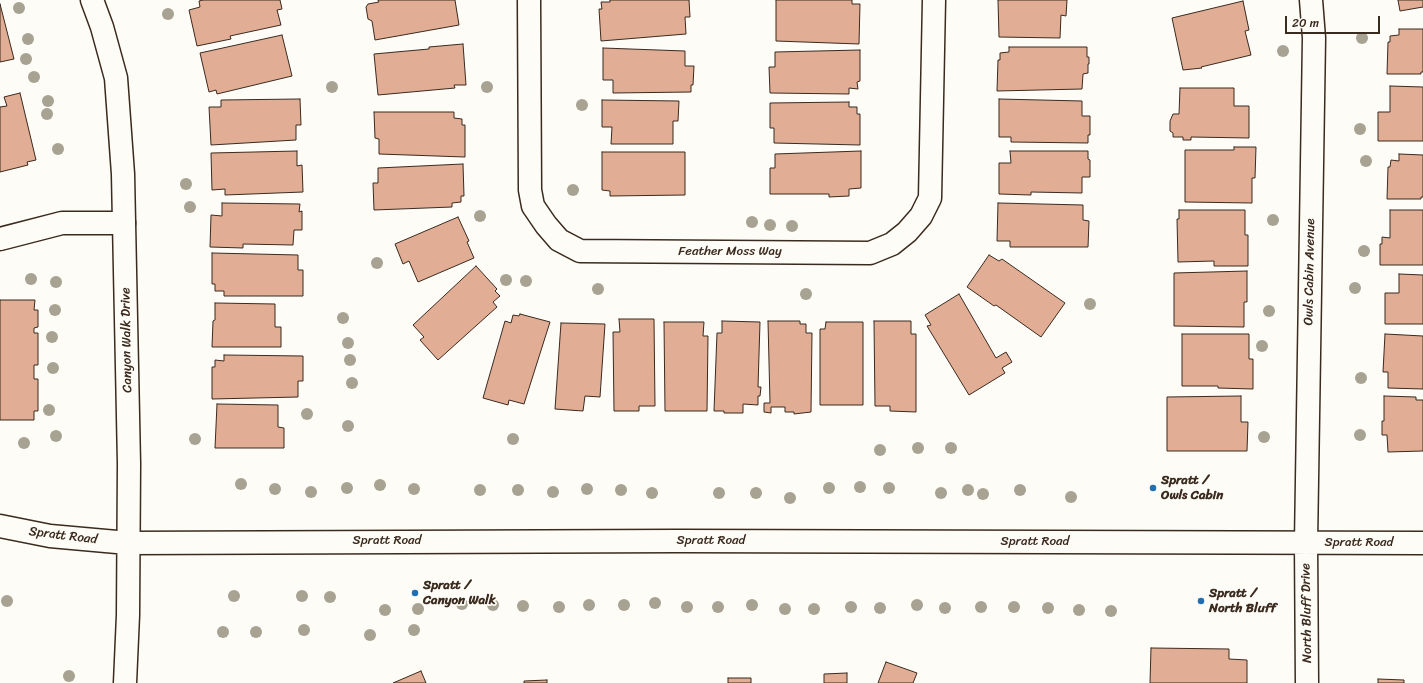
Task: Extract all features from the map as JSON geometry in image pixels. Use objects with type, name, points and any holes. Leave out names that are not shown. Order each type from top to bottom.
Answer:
[{"type":"street","name":"Canyon Walk Drive","points":[[92,0],[102,27],[116,78],[120,109],[129,445],[128,625],[125,683]]},
{"type":"street","name":"Feather Moss Way","points":[[529,0],[530,190],[533,206],[546,225],[559,240],[580,251],[870,253],[892,244],[907,232],[921,216],[930,198],[934,0]]},
{"type":"street","name":"Owls Cabin Avenue","points":[[1306,543],[1314,38],[1312,0]]},
{"type":"street","points":[[0,239],[62,222],[124,223]]},
{"type":"street","name":"Spratt Road","points":[[0,526],[54,536],[128,543],[711,541],[1423,543]]},
{"type":"street","name":"North Bluff Drive","points":[[1306,543],[1307,683]]},
{"type":"building","points":[[280,0],[282,9],[277,10],[281,25],[230,36],[231,39],[197,46],[189,10],[200,7],[199,1]]},
{"type":"building","points":[[378,0],[455,0],[459,25],[375,40],[372,21],[368,19],[366,7],[368,4],[379,2]]},
{"type":"building","points":[[610,0],[689,0],[690,17],[685,17],[686,34],[601,41],[599,9],[602,9],[601,2],[610,2]]},
{"type":"building","points":[[776,0],[852,0],[852,4],[860,4],[859,44],[776,41]]},
{"type":"building","points":[[998,0],[1067,0],[1066,16],[1061,15],[1060,38],[999,37]]},
{"type":"building","points":[[1398,0],[1423,0],[1423,7],[1400,11]]},
{"type":"building","points":[[1243,1],[1249,30],[1245,31],[1251,55],[1201,67],[1202,68],[1183,70],[1172,18]]},
{"type":"building","points":[[0,4],[14,59],[0,62]]},
{"type":"building","points":[[1399,29],[1423,29],[1423,72],[1421,72],[1421,74],[1387,74],[1388,42],[1390,42],[1390,36],[1399,35]]},
{"type":"building","points":[[282,35],[292,76],[217,94],[216,90],[209,92],[200,53]]},
{"type":"building","points":[[463,44],[466,85],[454,85],[455,88],[378,95],[374,54]]},
{"type":"building","points":[[1009,47],[1087,47],[1087,57],[1089,57],[1088,73],[1083,74],[1082,89],[997,91],[998,60],[1000,60],[1000,53],[1009,52]]},
{"type":"building","points":[[603,48],[685,51],[685,66],[694,66],[691,92],[613,93],[613,80],[603,80]]},
{"type":"building","points":[[860,50],[860,81],[857,82],[858,89],[849,88],[849,94],[770,93],[769,67],[775,67],[775,52]]},
{"type":"building","points":[[1390,86],[1423,87],[1423,141],[1378,141],[1378,112],[1390,112]]},
{"type":"building","points":[[1180,88],[1234,88],[1234,106],[1249,106],[1249,138],[1191,137],[1191,140],[1183,140],[1183,137],[1173,137],[1173,133],[1170,131],[1170,121],[1173,114],[1179,114]]},
{"type":"building","points":[[20,93],[36,160],[27,162],[28,165],[0,172],[0,107],[7,106],[4,97]]},
{"type":"building","points":[[300,99],[301,125],[296,125],[296,140],[211,145],[209,107],[221,107],[221,100]]},
{"type":"building","points":[[999,99],[1082,101],[1082,116],[1090,116],[1090,135],[1088,135],[1088,143],[1011,142],[1011,137],[999,137]]},
{"type":"building","points":[[602,100],[679,101],[678,121],[673,121],[673,144],[611,144],[612,127],[602,127]]},
{"type":"building","points":[[849,102],[849,107],[857,107],[857,114],[860,114],[860,145],[774,143],[774,128],[770,128],[770,103]]},
{"type":"building","points":[[374,112],[454,112],[454,118],[462,119],[462,125],[465,125],[465,157],[379,154],[379,139],[375,138]]},
{"type":"building","points":[[1234,147],[1256,147],[1255,178],[1252,178],[1252,203],[1185,202],[1185,150],[1234,150]]},
{"type":"building","points":[[297,151],[297,166],[302,165],[303,192],[225,195],[225,189],[212,190],[211,153]]},
{"type":"building","points":[[861,151],[861,188],[849,189],[849,196],[829,197],[829,194],[770,194],[770,168],[775,168],[775,154]]},
{"type":"building","points":[[1010,151],[1088,151],[1088,159],[1090,160],[1090,177],[1082,177],[1082,193],[1031,192],[1031,195],[999,194],[999,163],[1011,163]]},
{"type":"building","points":[[602,152],[685,152],[685,195],[610,196],[610,191],[602,190]]},
{"type":"building","points":[[1399,154],[1423,155],[1423,197],[1421,197],[1421,199],[1387,199],[1388,167],[1390,167],[1391,160],[1399,161]]},
{"type":"building","points":[[463,164],[464,196],[461,196],[461,202],[452,203],[452,207],[374,210],[373,183],[378,183],[378,168]]},
{"type":"building","points":[[222,203],[300,204],[299,212],[302,211],[302,230],[294,230],[293,245],[243,244],[243,248],[210,247],[211,215],[222,216]]},
{"type":"building","points":[[998,203],[1083,205],[1083,220],[1089,221],[1088,247],[1010,247],[1010,241],[997,241]]},
{"type":"building","points":[[1179,210],[1245,210],[1245,235],[1248,235],[1248,266],[1214,266],[1214,261],[1178,262],[1177,219],[1179,219]]},
{"type":"building","points":[[1390,210],[1423,210],[1423,265],[1380,265],[1380,244],[1382,244],[1382,237],[1390,238]]},
{"type":"building","points":[[458,217],[469,241],[467,242],[474,258],[418,282],[409,261],[403,264],[395,244]]},
{"type":"building","points":[[212,253],[298,255],[298,270],[303,270],[303,296],[224,296],[224,291],[215,291],[215,284],[212,284]]},
{"type":"building","points":[[989,255],[999,261],[1002,259],[1065,303],[1041,337],[996,305],[994,306],[967,287]]},
{"type":"building","points":[[476,266],[497,289],[495,291],[500,296],[493,302],[497,307],[438,360],[420,340],[424,337],[413,325]]},
{"type":"building","points":[[1247,271],[1247,302],[1244,302],[1244,327],[1174,326],[1174,273]]},
{"type":"building","points":[[1399,274],[1423,275],[1423,324],[1385,324],[1385,293],[1399,293]]},
{"type":"building","points":[[959,294],[996,358],[1006,352],[1012,362],[1002,368],[1005,373],[969,395],[927,326],[931,325],[925,315]]},
{"type":"building","points":[[0,300],[35,300],[34,310],[38,310],[38,327],[34,328],[34,333],[38,333],[38,365],[34,365],[34,379],[38,379],[38,411],[34,411],[34,420],[0,420]]},
{"type":"building","points":[[215,303],[275,304],[275,327],[281,327],[281,347],[212,347]]},
{"type":"building","points":[[520,314],[550,322],[524,404],[509,400],[508,405],[483,398],[505,321],[511,323],[513,315],[519,316]]},
{"type":"building","points":[[619,319],[654,319],[655,406],[639,406],[639,411],[614,411],[613,332],[620,332]]},
{"type":"building","points":[[722,321],[760,322],[758,387],[761,387],[760,396],[758,396],[758,405],[743,404],[743,413],[724,413],[724,411],[714,411],[717,333],[722,333]]},
{"type":"building","points":[[768,321],[800,321],[800,324],[806,324],[806,333],[812,333],[811,412],[794,414],[794,412],[785,412],[785,407],[771,407],[771,413],[764,412],[764,403],[770,403]]},
{"type":"building","points":[[874,321],[911,321],[911,334],[916,334],[916,412],[890,411],[890,406],[875,406]]},
{"type":"building","points":[[664,322],[704,322],[703,336],[708,336],[707,411],[665,411]]},
{"type":"building","points":[[826,322],[863,322],[863,405],[820,405],[820,329],[825,329]]},
{"type":"building","points":[[561,323],[605,324],[600,397],[585,396],[583,411],[555,409]]},
{"type":"building","points":[[1182,334],[1249,334],[1249,359],[1253,359],[1253,389],[1218,388],[1218,386],[1182,386]]},
{"type":"building","points":[[1385,334],[1423,336],[1423,389],[1388,388],[1388,372],[1383,372]]},
{"type":"building","points":[[224,355],[303,356],[303,381],[298,381],[298,397],[212,399],[212,367],[215,367],[215,360],[224,361]]},
{"type":"building","points":[[1241,396],[1241,422],[1248,422],[1247,451],[1167,451],[1167,397]]},
{"type":"building","points":[[1384,396],[1416,397],[1416,400],[1423,400],[1423,451],[1388,452],[1387,435],[1382,435],[1382,421],[1384,421]]},
{"type":"building","points":[[217,404],[278,405],[278,427],[284,428],[284,448],[215,448]]},
{"type":"building","points":[[1151,648],[1229,649],[1229,659],[1247,660],[1247,683],[1150,683]]},
{"type":"building","points":[[886,662],[917,673],[913,683],[878,683]]},
{"type":"building","points":[[421,671],[426,683],[393,683]]},
{"type":"building","points":[[847,673],[847,683],[824,683],[824,674]]},
{"type":"building","points":[[728,678],[751,678],[751,683],[728,683]]},
{"type":"building","points":[[1378,679],[1404,680],[1404,683],[1378,683]]},
{"type":"building","points":[[547,680],[547,683],[524,683],[524,681]]},
{"type":"place","name":"Spratt / Owls Cabin","points":[[1153,488]]},
{"type":"place","name":"Spratt / Canyon Walk","points":[[415,593]]},
{"type":"place","name":"Spratt / North Bluff","points":[[1201,601]]}]
